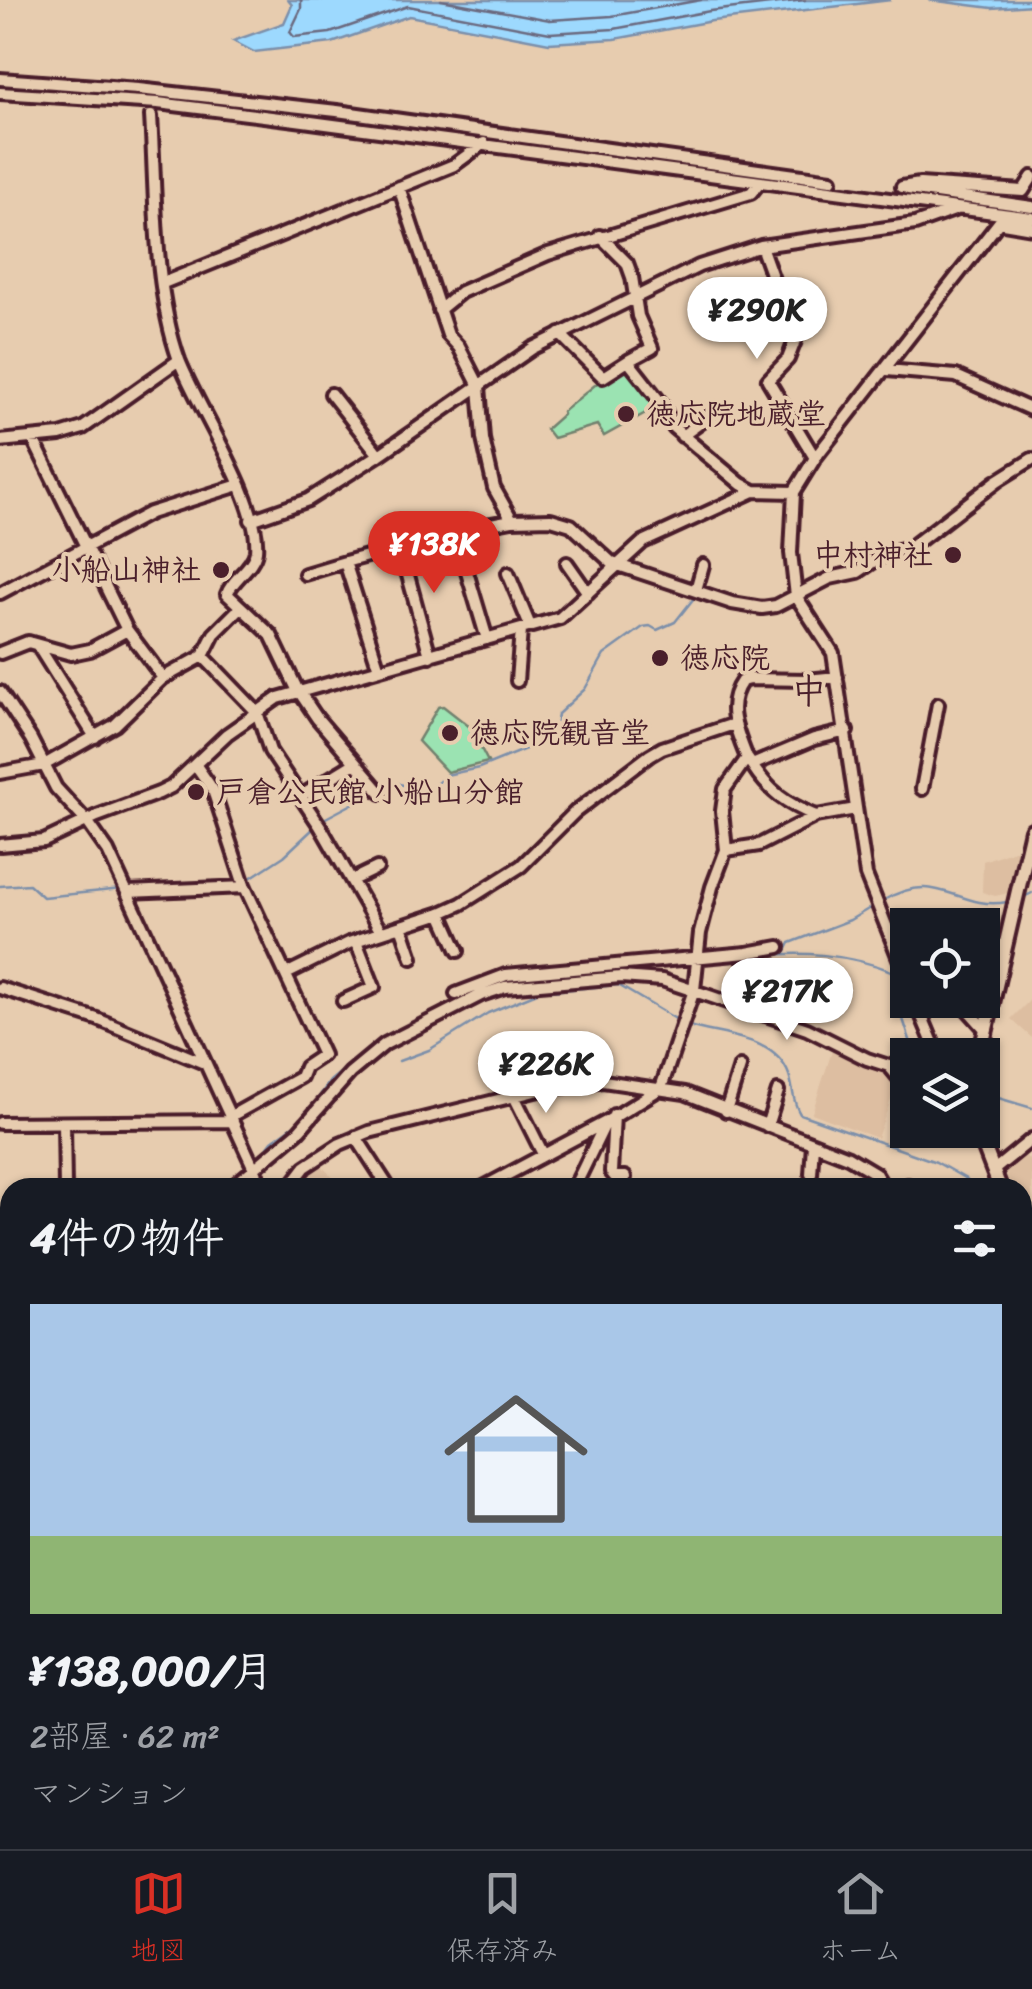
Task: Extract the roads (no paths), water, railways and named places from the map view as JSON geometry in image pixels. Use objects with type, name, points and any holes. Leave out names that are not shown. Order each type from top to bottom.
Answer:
[{"type":"main road","points":[[984,1038],[1032,830]]},
{"type":"main road","points":[[985,1148],[997,1178]]},
{"type":"street","points":[[0,79],[337,111],[831,180]]},
{"type":"street","points":[[0,93],[158,103],[484,143],[954,210],[1032,228]]},
{"type":"street","points":[[150,116],[165,307],[180,360],[240,486],[251,520],[254,557],[227,590],[277,644],[298,690],[381,793]]},
{"type":"street","points":[[163,283],[454,165],[484,143]]},
{"type":"street","points":[[1032,178],[1027,192],[920,184],[902,187],[1032,207]]},
{"type":"street","points":[[439,310],[461,292],[548,254],[752,193],[760,183]]},
{"type":"street","points":[[399,188],[448,335],[479,386],[483,438],[494,488],[512,520]]},
{"type":"street","points":[[251,520],[308,500],[513,360],[699,266],[761,246],[914,224],[954,210]]},
{"type":"street","points":[[1001,219],[1032,218]]},
{"type":"street","points":[[890,935],[866,875],[834,653],[796,596],[790,553],[794,492],[815,458],[1001,219]]},
{"type":"street","points":[[560,334],[603,377],[652,348],[638,316],[627,262],[600,236]]},
{"type":"street","points":[[761,246],[795,341],[788,359],[768,380],[815,458]]},
{"type":"street","points":[[0,442],[60,435],[92,423],[180,360]]},
{"type":"street","points":[[628,362],[661,403],[674,428],[754,491]]},
{"type":"street","points":[[886,370],[956,376],[1032,410]]},
{"type":"street","points":[[330,394],[379,455]]},
{"type":"street","points":[[682,436],[698,421],[712,415]]},
{"type":"street","points":[[33,439],[127,630],[164,678]]},
{"type":"street","points":[[305,574],[455,532],[512,520],[551,519],[571,525],[612,563],[732,603],[762,608],[830,578],[858,572],[886,553],[911,547],[1032,459]]},
{"type":"street","points":[[0,593],[150,513],[240,486]]},
{"type":"street","points":[[0,846],[44,841],[159,793],[257,712],[298,690],[560,618],[643,542],[754,491],[794,492]]},
{"type":"street","points":[[455,532],[487,640]]},
{"type":"street","points":[[400,546],[430,656]]},
{"type":"street","points":[[345,562],[379,669]]},
{"type":"street","points":[[567,563],[588,593]]},
{"type":"street","points":[[696,590],[703,565]]},
{"type":"street","points":[[508,573],[525,628],[518,681]]},
{"type":"street","points":[[0,773],[44,765],[125,718],[164,678],[204,656],[214,634],[240,608]]},
{"type":"street","points":[[0,653],[28,642],[72,654],[90,650],[127,630]]},
{"type":"street","points":[[38,646],[95,737]]},
{"type":"street","points":[[204,656],[257,712],[270,751],[318,823],[381,932]]},
{"type":"street","points":[[816,816],[779,798],[749,762],[734,724],[734,693],[742,681],[837,677]]},
{"type":"street","points":[[0,692],[56,788],[108,851],[259,1178]]},
{"type":"street","points":[[922,789],[938,704]]},
{"type":"street","points":[[286,974],[356,941],[441,913],[522,866],[575,812],[650,755],[734,724]]},
{"type":"street","points":[[500,1178],[660,1088],[694,990],[712,887],[726,850],[724,789],[749,762],[847,731]]},
{"type":"street","points":[[301,796],[355,763]]},
{"type":"street","points":[[0,1123],[232,1118],[301,1077],[306,1066],[324,1055],[244,883],[213,790],[196,764]]},
{"type":"street","points":[[726,850],[744,850],[816,816],[856,809]]},
{"type":"street","points":[[352,880],[377,868]]},
{"type":"street","points":[[128,892],[244,883]]},
{"type":"street","points":[[441,913],[458,951]]},
{"type":"street","points":[[401,926],[412,958]]},
{"type":"street","points":[[343,1001],[374,987],[356,941]]},
{"type":"street","points":[[456,994],[506,975],[697,962],[778,947]]},
{"type":"street","points":[[243,1178],[298,1132],[350,1073],[385,1044],[480,995],[525,984],[621,976],[662,980],[807,1029],[850,1052],[889,1066]]},
{"type":"street","points":[[0,988],[97,1018],[205,1064]]},
{"type":"street","points":[[976,1018],[986,1030]]},
{"type":"street","points":[[513,1056],[528,1093]]},
{"type":"street","points":[[726,1111],[740,1067]]},
{"type":"street","points":[[296,1178],[305,1166],[356,1137],[514,1096],[603,1081],[685,1093],[858,1162],[878,1178]]},
{"type":"street","points":[[767,1126],[778,1090]]},
{"type":"street","points":[[514,1096],[543,1154]]},
{"type":"street","points":[[579,1178],[610,1118]]},
{"type":"street","points":[[610,1118],[611,1172],[624,1178]]},
{"type":"street","points":[[64,1122],[65,1178]]},
{"type":"street","points":[[356,1137],[383,1178]]},
{"type":"street","points":[[994,1170],[1032,1139]]},
{"type":"street","points":[[811,1174],[813,1144]]},
{"type":"water","points":[[288,0],[891,0],[712,21],[615,39],[549,43],[409,16],[332,43],[254,52],[233,41],[284,23],[292,5]]},
{"type":"water","points":[[929,0],[1032,0],[1032,5],[992,8]]},
{"type":"waterway","points":[[383,788],[397,783],[421,791],[431,789],[446,775],[479,768],[545,741],[556,728],[558,714],[585,689],[604,655],[643,627],[657,630],[675,622],[694,598],[704,598]]},
{"type":"waterway","points":[[320,821],[375,792]]},
{"type":"waterway","points":[[247,880],[284,856],[315,827]]},
{"type":"waterway","points":[[0,886],[29,884],[43,897],[122,889]]},
{"type":"waterway","points":[[882,901],[919,888],[974,901],[1007,902]]},
{"type":"waterway","points":[[1026,896],[1032,893]]},
{"type":"waterway","points":[[786,951],[790,943],[850,920],[875,905]]},
{"type":"waterway","points":[[753,957],[824,955],[894,972],[899,1007],[909,1038]]},
{"type":"waterway","points":[[699,964],[745,958]]},
{"type":"waterway","points":[[544,977],[691,964]]},
{"type":"waterway","points":[[504,980],[521,979]]},
{"type":"waterway","points":[[551,991],[618,985],[679,1021]]},
{"type":"waterway","points":[[399,1061],[429,1050],[488,1013],[537,993]]},
{"type":"waterway","points":[[309,1111],[330,1081],[383,1037],[464,996]]},
{"type":"waterway","points":[[686,1025],[745,1040],[772,1052],[789,1075],[800,1114],[936,1162],[964,1178]]},
{"type":"waterway","points":[[1000,1098],[1032,1108]]},
{"type":"waterway","points":[[261,1156],[272,1141],[304,1118]]},
{"type":"place","name":"徳応院地蔵堂","points":[[626,414]]},
{"type":"place","name":"中村神社","points":[[953,555]]},
{"type":"place","name":"小船山神社","points":[[221,570]]},
{"type":"place","name":"徳応院","points":[[660,658]]},
{"type":"place","name":"徳応院観音堂","points":[[450,733]]},
{"type":"place","name":"戸倉公民館 小船山分館","points":[[196,792]]},
{"type":"district","name":"中","points":[[809,691]]}]
